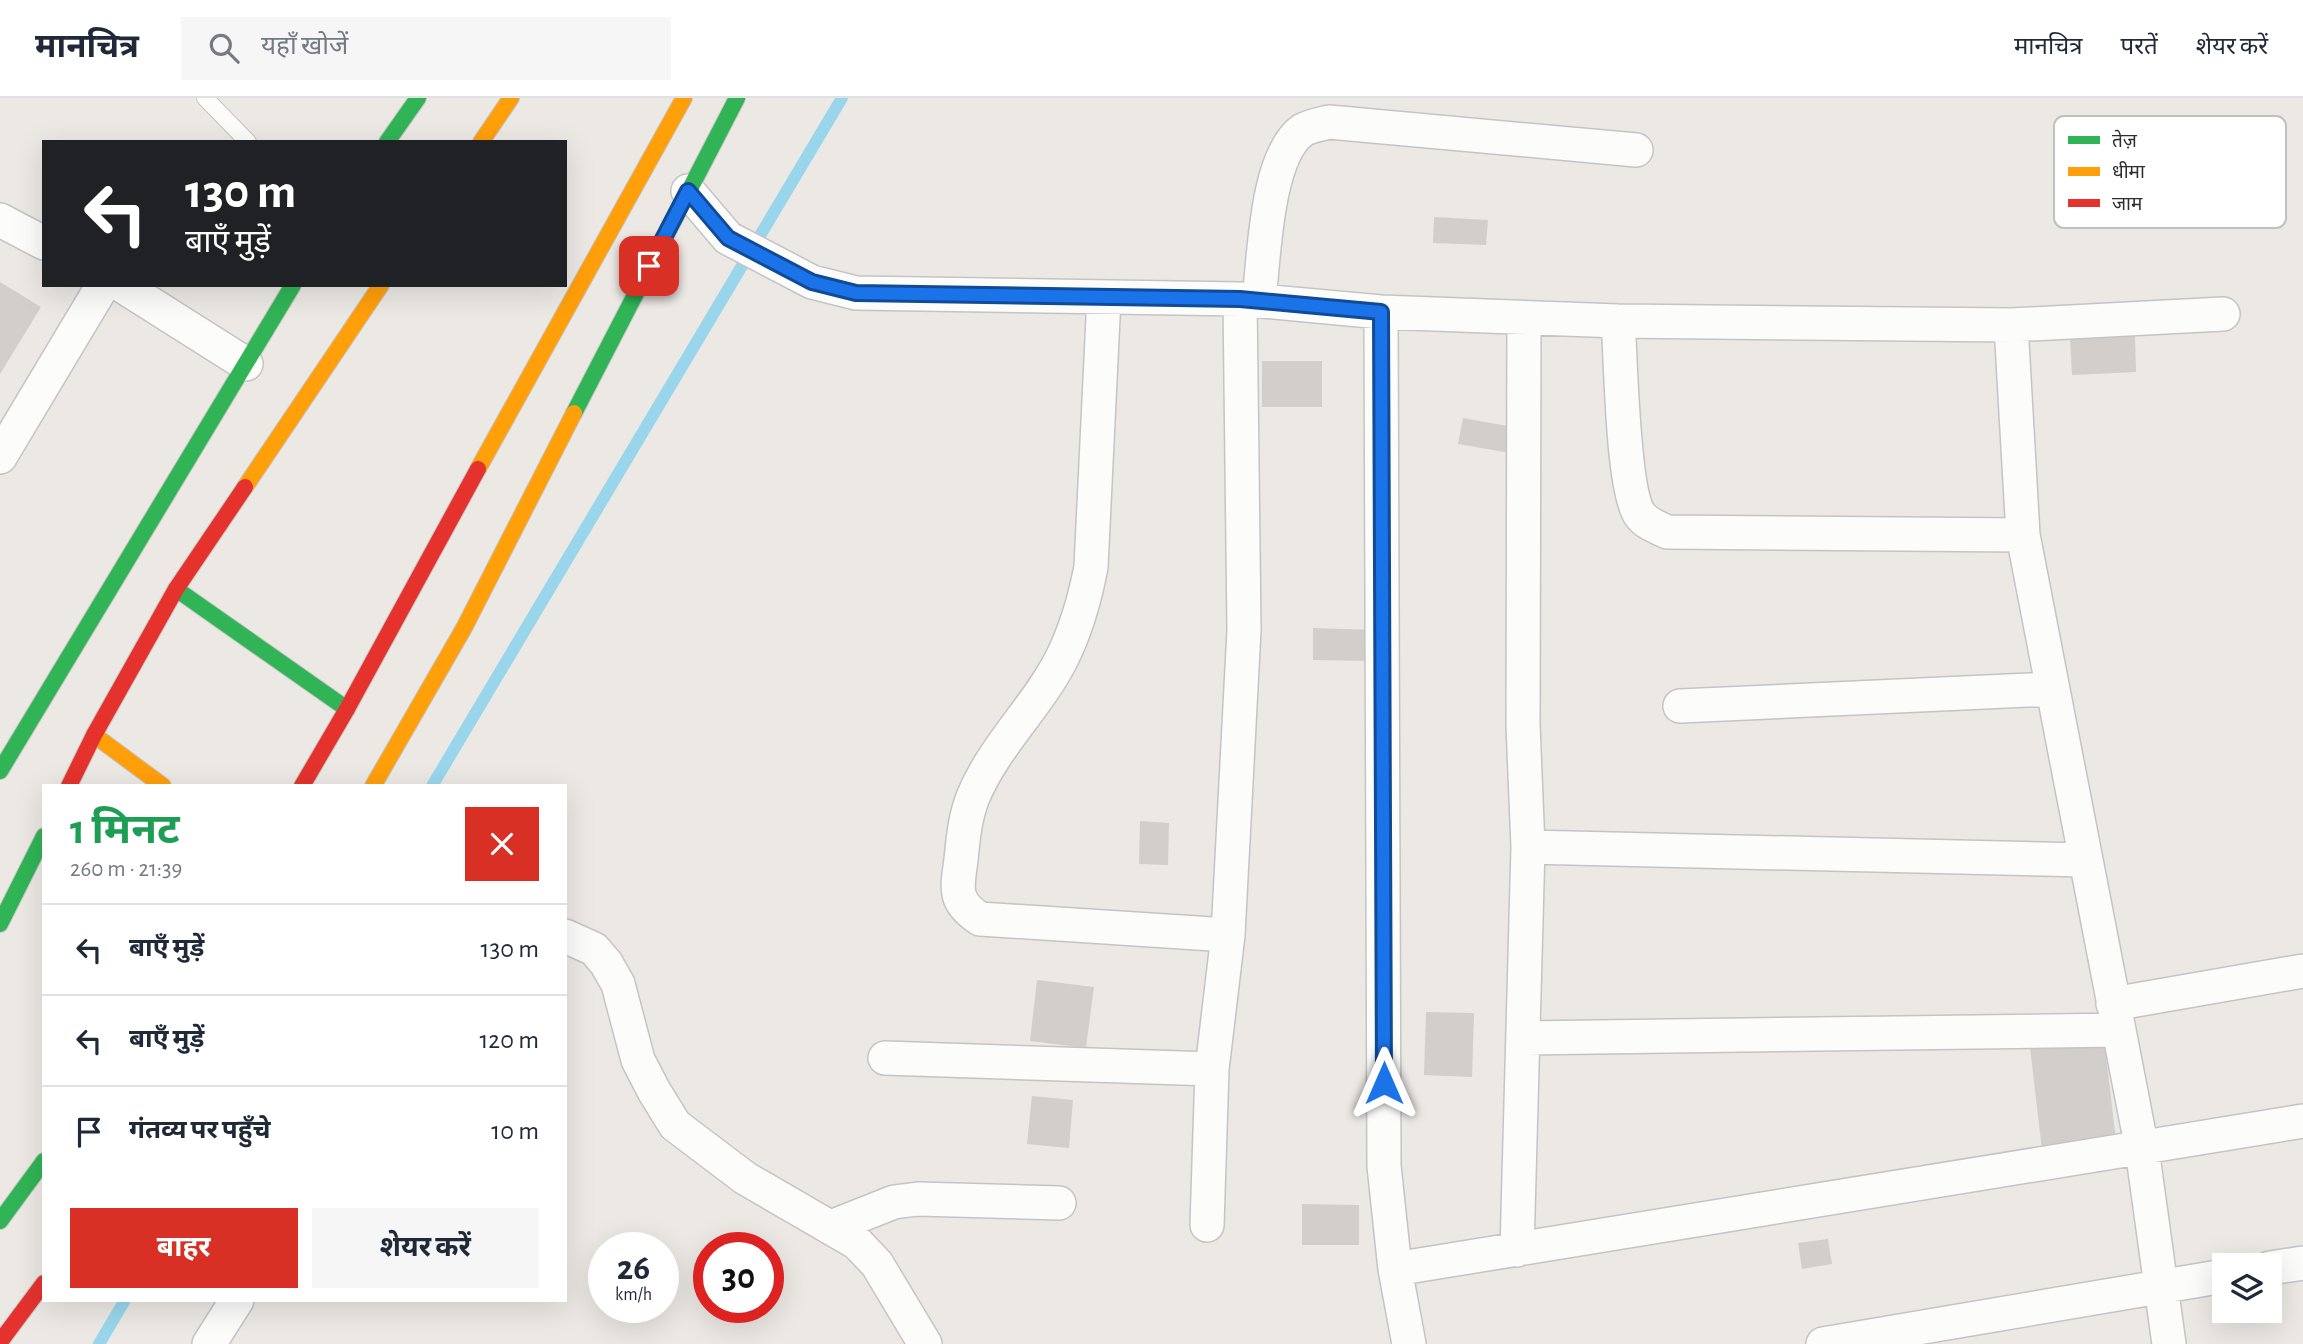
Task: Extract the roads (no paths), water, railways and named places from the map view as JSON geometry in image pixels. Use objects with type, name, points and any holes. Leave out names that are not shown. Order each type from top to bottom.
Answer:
[{"type":"main road","points":[[388,140],[418,98]]},
{"type":"main road","points":[[482,140],[511,98]]},
{"type":"main road","points":[[303,784],[684,98]]},
{"type":"main road","points":[[374,784],[412,724],[474,612],[737,98]]},
{"type":"main road","points":[[0,771],[292,287]]},
{"type":"main road","points":[[70,784],[94,735],[176,589],[380,287]]},
{"type":"main road","points":[[176,589],[347,709]]},
{"type":"main road","points":[[94,735],[160,784]]},
{"type":"main road","points":[[0,924],[42,840]]},
{"type":"main road","points":[[0,1221],[42,1164]]},
{"type":"main road","points":[[0,1342],[42,1286]]},
{"type":"street","points":[[1206,1225],[1212,1069],[1228,935],[1244,630],[1249,299],[1272,189],[1284,151],[1303,130],[1329,122],[1636,150]]},
{"type":"street","points":[[688,191],[728,238],[812,282],[856,293],[1249,299],[1381,312],[1618,321],[2011,325],[2223,314]]},
{"type":"street","points":[[0,220],[42,242]]},
{"type":"street","points":[[0,457],[102,287]]},
{"type":"street","points":[[124,287],[246,364]]},
{"type":"street","points":[[1104,297],[1091,566],[1082,610],[1062,659],[989,768],[973,797],[965,829],[957,892],[964,908],[980,919],[1228,935]]},
{"type":"street","points":[[1381,312],[1384,1166],[1395,1269],[1409,1344]]},
{"type":"street","points":[[1517,1250],[1528,847],[1522,725],[1524,318]]},
{"type":"street","points":[[1618,321],[1629,486],[1640,514],[1648,523],[1667,532],[2023,535]]},
{"type":"street","points":[[2011,325],[2023,535],[2142,1149],[2169,1344]]},
{"type":"street","points":[[1680,706],[2052,689]]},
{"type":"street","points":[[1528,847],[2085,860]]},
{"type":"street","points":[[567,937],[594,950],[618,984],[638,1060],[676,1125],[745,1178],[857,1243],[877,1264],[925,1344]]},
{"type":"street","points":[[1523,1038],[2116,1017],[2303,971]]},
{"type":"street","points":[[885,1058],[1212,1069]]},
{"type":"street","points":[[1395,1269],[2303,1121]]},
{"type":"street","points":[[831,1227],[894,1202],[918,1199],[1059,1203]]},
{"type":"street","points":[[2282,1266],[2303,1263]]},
{"type":"street","points":[[1823,1344],[1883,1339],[2212,1278]]},
{"type":"street","points":[[209,1344],[236,1302]]},
{"type":"lane","points":[[205,98],[246,140]]},
{"type":"waterway","points":[[433,784],[842,98]]},
{"type":"waterway","points":[[99,1344],[124,1302]]}]
